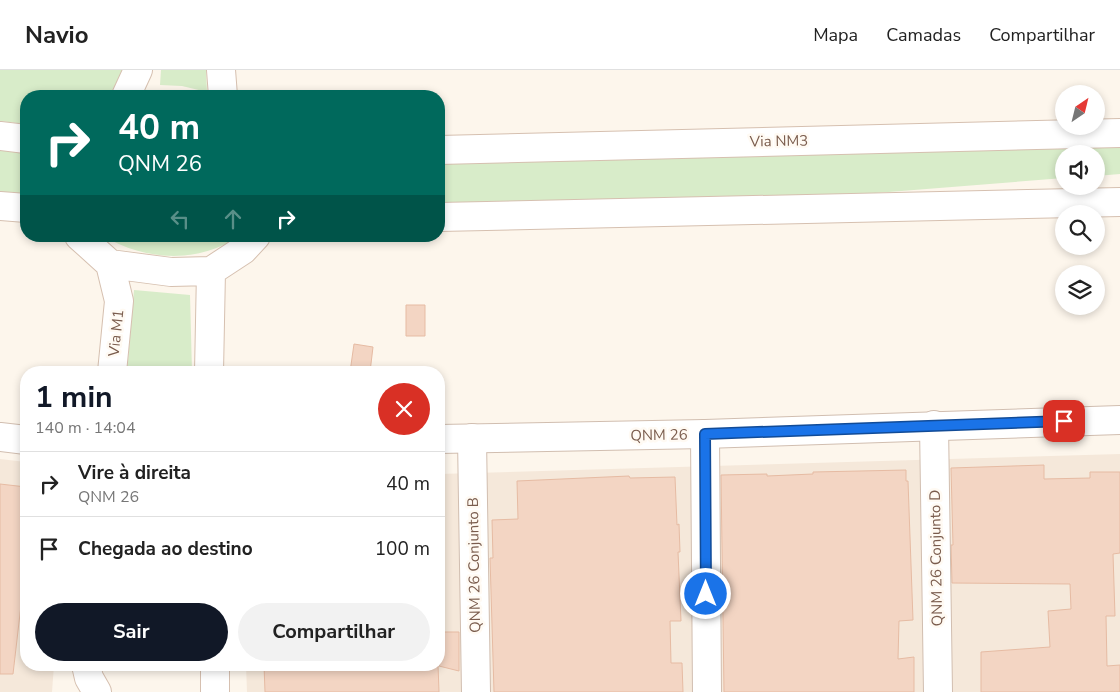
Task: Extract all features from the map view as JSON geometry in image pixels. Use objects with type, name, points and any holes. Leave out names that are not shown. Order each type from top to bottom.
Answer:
[{"type":"main road","points":[[129,90],[138,70]]},
{"type":"main road","points":[[221,70],[223,90]]},
{"type":"main road","name":"Via NM3","points":[[445,150],[1120,133]]},
{"type":"main road","points":[[0,136],[20,138]]},
{"type":"main road","points":[[445,217],[1120,202]]},
{"type":"main road","points":[[0,206],[20,208]]},
{"type":"main road","points":[[86,242],[110,264],[171,272],[210,271],[243,250],[250,242]]},
{"type":"main road","name":"Via M1","points":[[110,264],[120,301],[113,366]]},
{"type":"main road","points":[[209,366],[210,271]]},
{"type":"main road","name":"QNM 26","points":[[445,439],[705,434],[1120,420]]},
{"type":"main road","name":"QNM 26 Conjunto D","points":[[934,425],[938,692]]},
{"type":"main road","points":[[705,434],[707,692]]},
{"type":"main road","points":[[0,437],[20,439]]},
{"type":"main road","name":"QNM 26 Conjunto B","points":[[472,438],[476,692]]},
{"type":"main road","points":[[80,692],[84,671]]},
{"type":"main road","points":[[87,671],[97,692]]},
{"type":"shaded area","points":[[1120,454],[1120,692],[247,692],[246,671],[445,671],[445,474]]},
{"type":"shaded area","points":[[0,459],[20,461],[20,671],[54,671],[52,692],[0,692]]},
{"type":"green space","points":[[0,70],[127,70],[113,90],[20,90],[20,123],[0,121]]},
{"type":"green space","points":[[161,70],[206,70],[207,90],[160,85]]},
{"type":"green space","points":[[1120,142],[1120,174],[1105,175],[1105,145],[1055,145],[1055,179],[876,193],[445,205],[445,155]]},
{"type":"green space","points":[[0,149],[20,152],[20,195],[0,193]]},
{"type":"green space","points":[[115,242],[229,242],[207,251],[172,256],[136,250]]},
{"type":"green space","points":[[134,290],[190,295],[192,366],[128,366]]},
{"type":"building","points":[[406,305],[425,305],[425,336],[406,336]]},
{"type":"building","points":[[354,344],[373,347],[371,366],[351,366]]},
{"type":"building","points":[[1044,465],[1044,479],[1090,478],[1090,472],[1120,472],[1120,553],[1113,554],[1115,616],[1106,616],[1107,666],[1120,665],[1120,692],[981,692],[981,652],[1050,647],[1048,611],[1071,609],[1070,584],[952,583],[951,468]]},
{"type":"building","points":[[906,470],[913,620],[899,621],[898,659],[914,657],[914,692],[724,692],[721,475],[767,474],[767,476],[813,474],[813,472]]},
{"type":"building","points":[[629,476],[630,478],[675,477],[677,525],[679,524],[680,552],[678,552],[681,621],[670,621],[671,663],[682,663],[683,692],[494,692],[490,558],[493,558],[492,520],[518,519],[517,481]]},
{"type":"building","points":[[0,484],[20,486],[20,614],[13,674],[0,674]]},
{"type":"building","points":[[445,632],[459,632],[459,671],[445,668]]},
{"type":"building","points":[[264,671],[438,671],[439,692],[265,692]]},
{"type":"route","points":[[706,594],[705,434],[1064,421]]}]
